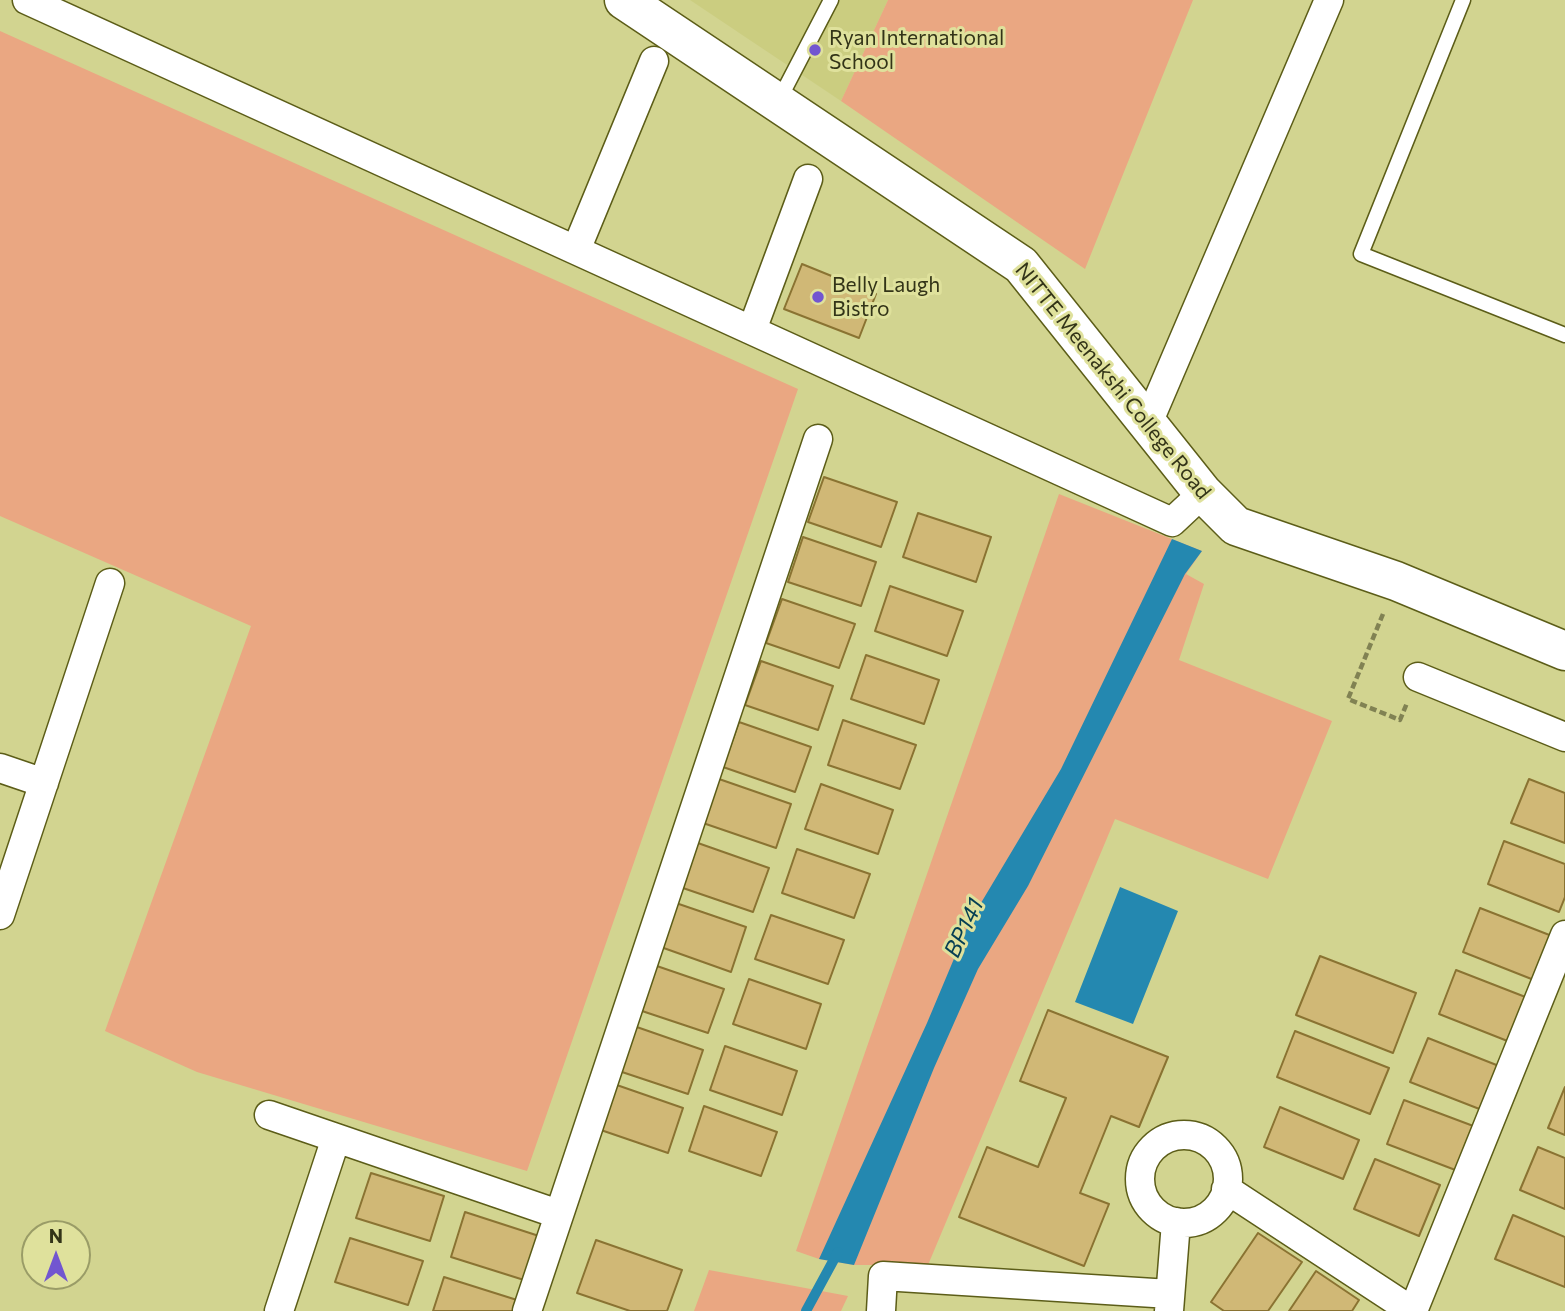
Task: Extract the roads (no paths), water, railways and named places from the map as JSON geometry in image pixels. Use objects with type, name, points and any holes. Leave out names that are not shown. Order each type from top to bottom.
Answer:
[{"type":"street","points":[[27,0],[1172,522],[1203,493]]},
{"type":"street","points":[[1147,423],[1329,0]]},
{"type":"street","name":"NITTE Meenakshi College Road","points":[[629,2],[1021,265],[1203,493],[1236,526],[1396,581],[1565,651]]},
{"type":"street","points":[[576,250],[654,61]]},
{"type":"street","points":[[752,330],[808,180]]},
{"type":"street","points":[[527,1311],[818,439]]},
{"type":"street","points":[[0,915],[110,583]]},
{"type":"street","points":[[1418,677],[1565,737]]},
{"type":"street","points":[[0,768],[44,783]]},
{"type":"street","points":[[1226,1189],[1413,1311],[1565,935]]},
{"type":"street","points":[[269,1115],[558,1214]]},
{"type":"street","points":[[1189,1135],[1214,1147],[1227,1170],[1226,1189],[1217,1208],[1206,1217],[1195,1222],[1177,1222],[1157,1214],[1142,1192],[1140,1178],[1143,1163],[1150,1151],[1161,1142],[1189,1135]]},
{"type":"street","points":[[279,1311],[336,1139]]},
{"type":"street","points":[[881,1311],[883,1276],[1169,1302],[1177,1222]]},
{"type":"lane","points":[[778,103],[831,0]]},
{"type":"lane","points":[[1463,0],[1361,254],[1565,335]]},
{"type":"water","points":[[1172,539],[1202,551],[1185,574],[1028,886],[978,969],[934,1068],[854,1265],[819,1259],[927,1023],[969,923],[1061,769]]},
{"type":"water","points":[[1120,887],[1178,911],[1133,1024],[1075,1002]]},
{"type":"waterway","name":"BP141","points":[[806,1311],[838,1252]]},
{"type":"place","name":"Ryan International School","points":[[815,50]]},
{"type":"place","name":"Belly Laugh Bistro","points":[[818,297]]}]
